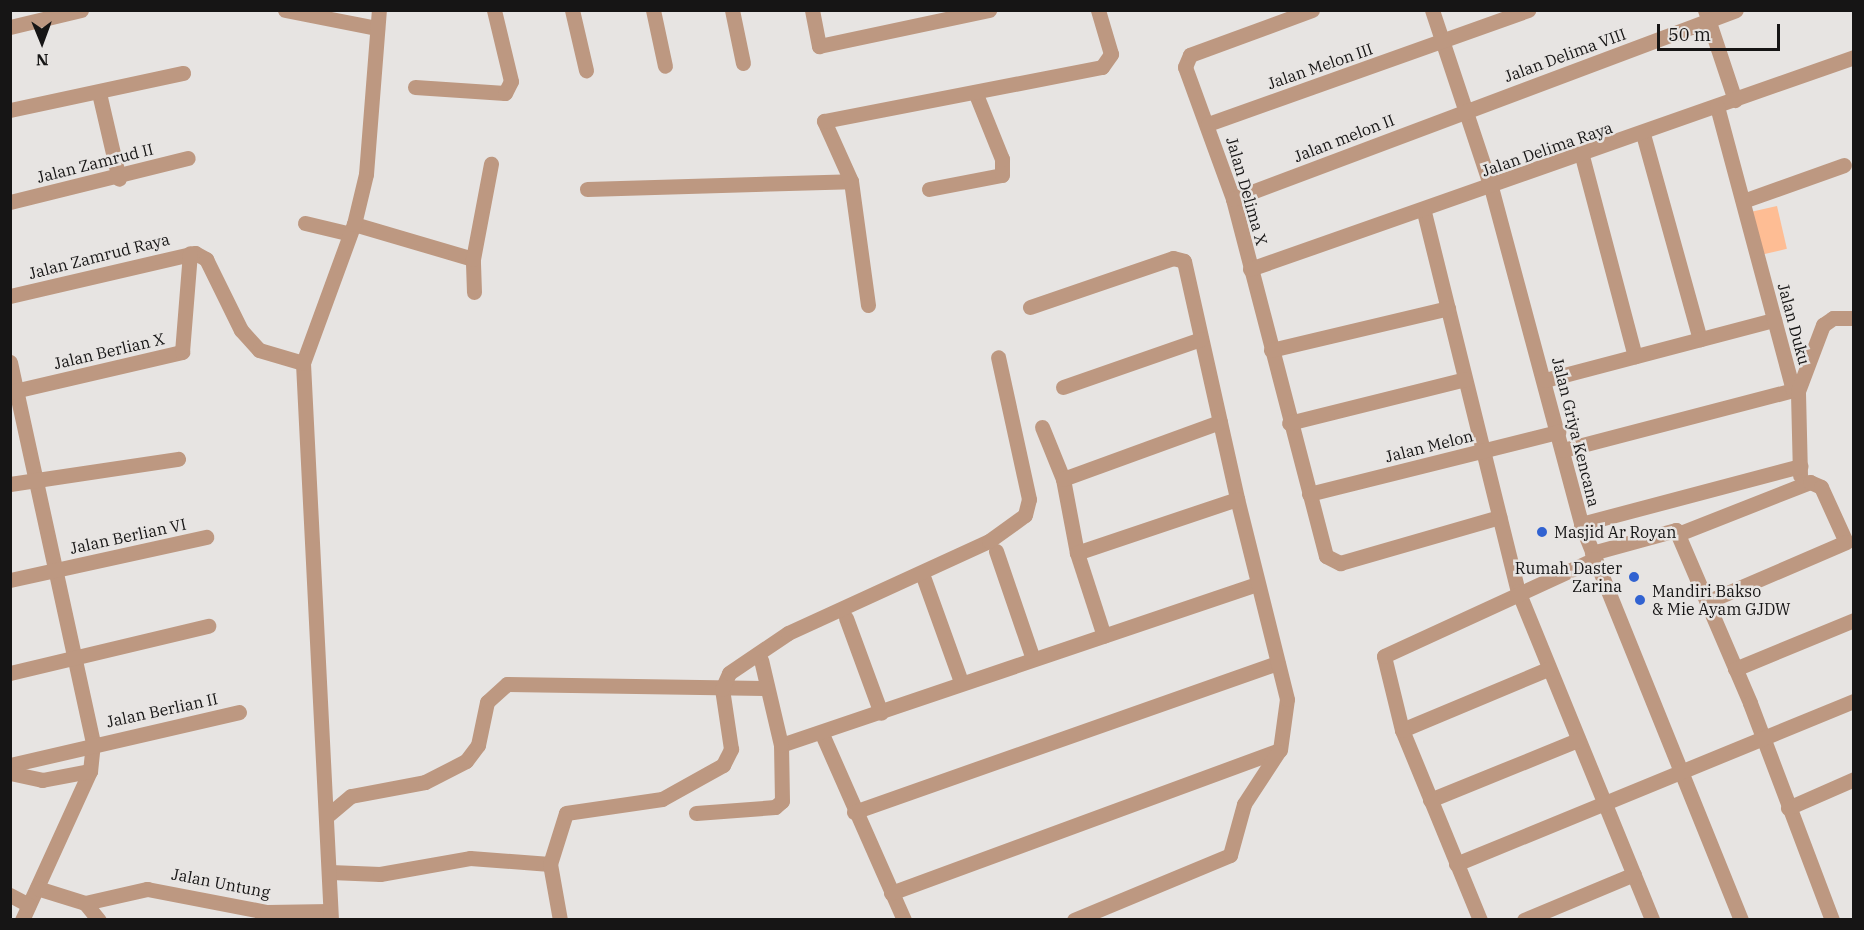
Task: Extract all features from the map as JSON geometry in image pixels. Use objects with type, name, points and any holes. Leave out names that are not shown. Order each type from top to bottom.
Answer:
[{"type":"street","points":[[10,27],[81,10]]},
{"type":"street","points":[[285,10],[377,28]]},
{"type":"street","points":[[330,915],[330,872],[303,363],[350,229],[369,146],[380,10]]},
{"type":"street","points":[[415,87],[505,93],[511,81],[494,10]]},
{"type":"street","points":[[572,10],[586,70]]},
{"type":"street","points":[[653,10],[665,66]]},
{"type":"street","points":[[732,10],[743,63]]},
{"type":"street","points":[[812,10],[819,46],[989,10]]},
{"type":"street","points":[[868,305],[851,181],[824,121],[1102,67],[1111,54],[1098,10]]},
{"type":"street","name":"Jalan Delima X","points":[[1312,10],[1187,58],[1186,73],[1208,124],[1233,199],[1289,423],[1326,556],[1336,563],[1499,517]]},
{"type":"street","name":"Jalan Griya Kencana","points":[[1432,10],[1468,110],[1491,187],[1545,380],[1581,525],[1741,920]]},
{"type":"street","name":"Jalan Melon III","points":[[1208,124],[1528,10]]},
{"type":"street","name":"Jalan Delima VIII","points":[[1468,110],[1707,16],[1736,10]]},
{"type":"street","points":[[1707,16],[1736,100]]},
{"type":"street","name":"Jalan Delima Raya","points":[[1250,269],[1424,212],[1854,57]]},
{"type":"street","points":[[10,110],[183,74]]},
{"type":"street","points":[[928,189],[1002,175],[1002,159],[975,92]]},
{"type":"street","points":[[99,93],[118,179]]},
{"type":"street","name":"Jalan Duku","points":[[1563,450],[1795,391],[1718,106]]},
{"type":"street","name":"Jalan melon II","points":[[1233,199],[1468,110]]},
{"type":"street","points":[[1643,134],[1700,339]]},
{"type":"street","points":[[1582,156],[1635,356]]},
{"type":"street","name":"Jalan Zamrud II","points":[[10,202],[118,179],[188,158]]},
{"type":"street","points":[[474,292],[473,259],[491,164]]},
{"type":"street","points":[[1743,201],[1844,165]]},
{"type":"street","points":[[587,189],[851,181]]},
{"type":"street","points":[[1424,212],[1518,591],[1652,920]]},
{"type":"street","points":[[305,223],[350,229],[473,259]]},
{"type":"street","points":[[193,253],[206,259],[242,330],[259,350],[303,363]]},
{"type":"street","name":"Jalan Zamrud Raya","points":[[10,296],[193,253]]},
{"type":"street","name":"Jalan Berlian X","points":[[14,391],[182,352],[193,253]]},
{"type":"street","points":[[1030,307],[1180,258],[1288,710],[1280,750],[1244,804],[1230,855],[1074,920]]},
{"type":"street","points":[[1271,350],[1448,308]]},
{"type":"street","points":[[1800,484],[1795,391],[1823,325],[1833,318],[1854,318]]},
{"type":"street","points":[[1545,380],[1774,320]]},
{"type":"street","points":[[1063,387],[1201,339]]},
{"type":"street","points":[[560,920],[550,864],[566,813],[662,799],[727,761],[731,740],[722,689],[729,673],[788,633],[989,541],[1025,515],[1029,499],[998,357]]},
{"type":"street","points":[[10,363],[14,391],[58,570],[93,743],[90,771],[22,920]]},
{"type":"street","points":[[1289,423],[1465,380]]},
{"type":"street","points":[[1063,479],[1220,422]]},
{"type":"street","points":[[1042,427],[1063,479],[1077,553],[1104,636]]},
{"type":"street","name":"Jalan Melon","points":[[1309,494],[1558,432]]},
{"type":"street","points":[[10,484],[36,478],[178,459]]},
{"type":"street","points":[[1581,525],[1800,466]]},
{"type":"street","points":[[1480,920],[1402,730],[1386,654],[1594,556],[1666,530],[1678,534],[1800,484],[1821,487],[1845,545],[1707,602]]},
{"type":"street","points":[[1077,553],[1237,499]]},
{"type":"street","points":[[1678,534],[1763,738],[1832,920]]},
{"type":"street","name":"Jalan Berlian VI","points":[[10,580],[206,537]]},
{"type":"street","points":[[996,551],[1034,659]]},
{"type":"street","points":[[924,579],[961,682]]},
{"type":"street","points":[[781,745],[822,734],[961,682],[1257,584]]},
{"type":"street","points":[[846,618],[880,713]]},
{"type":"street","points":[[1735,669],[1854,620]]},
{"type":"street","points":[[10,673],[208,627]]},
{"type":"street","points":[[696,813],[779,805],[781,745],[761,660]]},
{"type":"street","points":[[854,812],[1278,663]]},
{"type":"street","points":[[1402,730],[1548,669]]},
{"type":"street","points":[[327,816],[351,796],[425,782],[466,761],[478,745],[487,702],[507,684],[767,688]]},
{"type":"street","points":[[1456,864],[1854,701]]},
{"type":"street","name":"Jalan Berlian II","points":[[10,765],[93,743],[239,712]]},
{"type":"street","points":[[822,734],[854,812],[904,920]]},
{"type":"street","points":[[1430,800],[1578,740]]},
{"type":"street","points":[[891,893],[1280,750]]},
{"type":"street","points":[[10,773],[42,780],[90,771]]},
{"type":"street","points":[[1788,808],[1854,779]]},
{"type":"street","points":[[330,872],[380,874],[470,858],[550,864]]},
{"type":"street","points":[[1524,920],[1634,874]]},
{"type":"street","points":[[37,888],[85,903],[99,920]]},
{"type":"street","name":"Jalan Untung","points":[[85,903],[147,889],[267,912],[330,915]]},
{"type":"street","points":[[10,895],[29,905]]},
{"type":"shaded area","points":[[1777,206],[1787,249],[1763,254],[1753,212]]},
{"type":"place","name":"Masjid Ar Royan","points":[[1542,532]]},
{"type":"place","name":"Rumah Daster Zarina","points":[[1634,577]]},
{"type":"place","name":"Mandiri Bakso & Mie Ayam GJDW","points":[[1640,600]]}]
